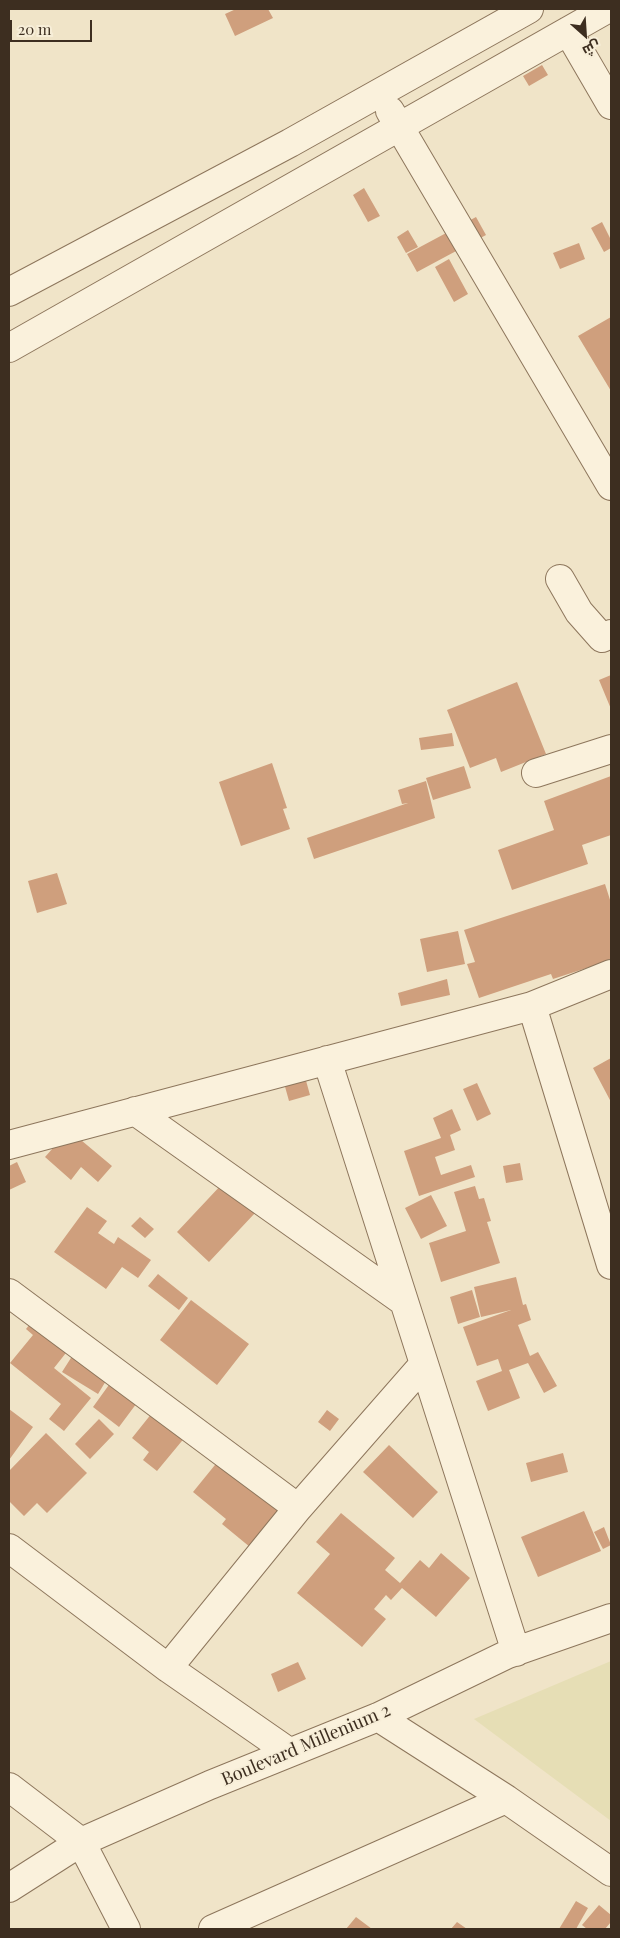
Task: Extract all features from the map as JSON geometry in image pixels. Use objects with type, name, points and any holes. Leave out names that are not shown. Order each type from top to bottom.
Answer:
[{"type":"street","points":[[9,292],[379,93],[529,9]]},
{"type":"street","points":[[9,348],[607,9]]},
{"type":"street","points":[[568,31],[611,105]]},
{"type":"street","points":[[379,93],[611,486]]},
{"type":"street","points":[[560,579],[579,612],[602,638],[611,634]]},
{"type":"street","points":[[536,773],[609,755]]},
{"type":"street","points":[[9,1145],[532,1006],[611,974]]},
{"type":"street","points":[[532,1006],[611,1265]]},
{"type":"street","points":[[326,1060],[516,1652]]},
{"type":"street","points":[[135,1111],[403,1301]]},
{"type":"street","points":[[9,1293],[298,1508]]},
{"type":"street","points":[[168,1668],[298,1508],[424,1364]]},
{"type":"street","points":[[9,1548],[168,1668],[289,1752]]},
{"type":"street","name":"Boulevard Millenium 2","points":[[9,1888],[81,1842],[289,1752],[378,1717],[516,1652],[611,1618]]},
{"type":"street","points":[[378,1717],[506,1799],[611,1872]]},
{"type":"street","points":[[9,1787],[81,1842],[126,1929]]},
{"type":"street","points":[[213,1929],[506,1799]]},
{"type":"shaded area","points":[[611,1661],[611,1821],[474,1719]]},
{"type":"building","points":[[236,9],[268,9],[273,18],[235,36],[225,14]]},
{"type":"building","points":[[542,65],[548,75],[529,86],[523,76]]},
{"type":"building","points":[[364,188],[380,216],[368,222],[353,195]]},
{"type":"building","points":[[476,217],[486,235],[417,272],[407,254]]},
{"type":"building","points":[[602,222],[611,240],[611,248],[604,252],[591,228]]},
{"type":"building","points":[[408,230],[418,247],[406,253],[397,237]]},
{"type":"building","points":[[579,243],[585,259],[560,269],[553,253]]},
{"type":"building","points":[[449,259],[468,294],[454,302],[435,267]]},
{"type":"building","points":[[611,317],[611,391],[578,336]]},
{"type":"building","points":[[611,675],[611,709],[599,680]]},
{"type":"building","points":[[517,682],[546,754],[501,772],[496,758],[470,768],[447,710]]},
{"type":"building","points":[[452,733],[454,746],[421,750],[419,738]]},
{"type":"building","points":[[272,763],[287,808],[283,809],[290,829],[241,846],[219,782]]},
{"type":"building","points":[[464,766],[471,788],[433,800],[426,778]]},
{"type":"building","points":[[611,776],[611,835],[582,845],[588,864],[512,890],[498,850],[554,830],[544,801]]},
{"type":"building","points":[[426,781],[435,818],[314,859],[307,838],[408,803],[402,804],[398,790]]},
{"type":"building","points":[[57,873],[67,904],[37,913],[28,881]]},
{"type":"building","points":[[605,884],[611,903],[611,960],[553,979],[551,974],[479,998],[467,964],[475,962],[464,930]]},
{"type":"building","points":[[458,931],[465,964],[427,972],[420,939]]},
{"type":"building","points":[[447,979],[450,995],[401,1006],[398,993]]},
{"type":"building","points":[[611,1058],[611,1102],[593,1068]]},
{"type":"building","points":[[305,1077],[310,1095],[289,1101],[284,1083]]},
{"type":"building","points":[[477,1083],[491,1114],[477,1121],[463,1089]]},
{"type":"building","points":[[452,1109],[461,1130],[450,1135],[455,1150],[435,1157],[441,1175],[471,1165],[475,1177],[419,1196],[404,1151],[441,1138],[433,1118]]},
{"type":"building","points":[[69,1130],[112,1166],[98,1182],[81,1167],[71,1180],[45,1157]]},
{"type":"building","points":[[17,1162],[26,1182],[9,1190],[9,1166]]},
{"type":"building","points":[[520,1163],[523,1180],[506,1183],[503,1166]]},
{"type":"building","points":[[223,1183],[255,1213],[209,1262],[177,1232]]},
{"type":"building","points":[[475,1186],[479,1199],[484,1198],[491,1221],[487,1222],[500,1263],[441,1282],[429,1243],[466,1231],[454,1192]]},
{"type":"building","points":[[431,1195],[447,1226],[421,1239],[405,1208]]},
{"type":"building","points":[[87,1207],[107,1221],[98,1233],[114,1244],[118,1237],[151,1260],[138,1278],[122,1267],[106,1289],[54,1252]]},
{"type":"building","points":[[140,1217],[154,1229],[145,1238],[131,1226]]},
{"type":"building","points":[[158,1274],[188,1298],[179,1310],[148,1286]]},
{"type":"building","points":[[516,1277],[523,1305],[526,1304],[531,1320],[518,1325],[530,1356],[538,1352],[557,1386],[544,1393],[528,1363],[509,1370],[520,1398],[488,1411],[476,1381],[502,1371],[498,1359],[477,1366],[463,1327],[511,1310],[481,1317],[474,1287]]},
{"type":"building","points":[[472,1290],[480,1317],[458,1324],[450,1297]]},
{"type":"building","points":[[191,1300],[249,1344],[217,1385],[160,1340]]},
{"type":"building","points":[[41,1310],[77,1339],[54,1368],[91,1398],[64,1431],[49,1419],[61,1404],[10,1363],[33,1335],[26,1329]]},
{"type":"building","points":[[83,1339],[118,1361],[98,1394],[62,1372]]},
{"type":"building","points":[[124,1364],[151,1384],[119,1427],[93,1407]]},
{"type":"building","points":[[164,1398],[196,1424],[157,1471],[143,1460],[149,1452],[132,1438]]},
{"type":"building","points":[[9,1409],[33,1427],[9,1460]]},
{"type":"building","points":[[327,1410],[339,1419],[330,1431],[318,1422]]},
{"type":"building","points":[[99,1419],[114,1434],[90,1459],[75,1444]]},
{"type":"building","points":[[46,1433],[87,1473],[47,1513],[37,1503],[24,1516],[9,1501],[9,1471]]},
{"type":"building","points":[[232,1444],[299,1498],[256,1552],[222,1524],[226,1519],[193,1492]]},
{"type":"building","points":[[389,1445],[438,1492],[413,1518],[363,1472]]},
{"type":"building","points":[[563,1453],[568,1472],[531,1482],[526,1463]]},
{"type":"building","points":[[584,1511],[601,1551],[538,1577],[521,1537]]},
{"type":"building","points":[[341,1513],[395,1558],[385,1570],[400,1583],[420,1560],[429,1568],[441,1553],[470,1578],[436,1617],[402,1588],[391,1600],[386,1595],[374,1609],[386,1619],[362,1647],[297,1593],[330,1554],[316,1542]]},
{"type":"building","points":[[604,1527],[611,1545],[603,1549],[594,1532]]},
{"type":"building","points":[[298,1662],[306,1679],[278,1692],[271,1674]]},
{"type":"building","points":[[576,1901],[588,1908],[576,1929],[559,1929]]},
{"type":"building","points":[[599,1905],[611,1915],[611,1922],[605,1929],[587,1929],[582,1925]]},
{"type":"building","points":[[356,1917],[372,1929],[346,1929]]},
{"type":"building","points":[[457,1922],[467,1929],[451,1929]]}]
